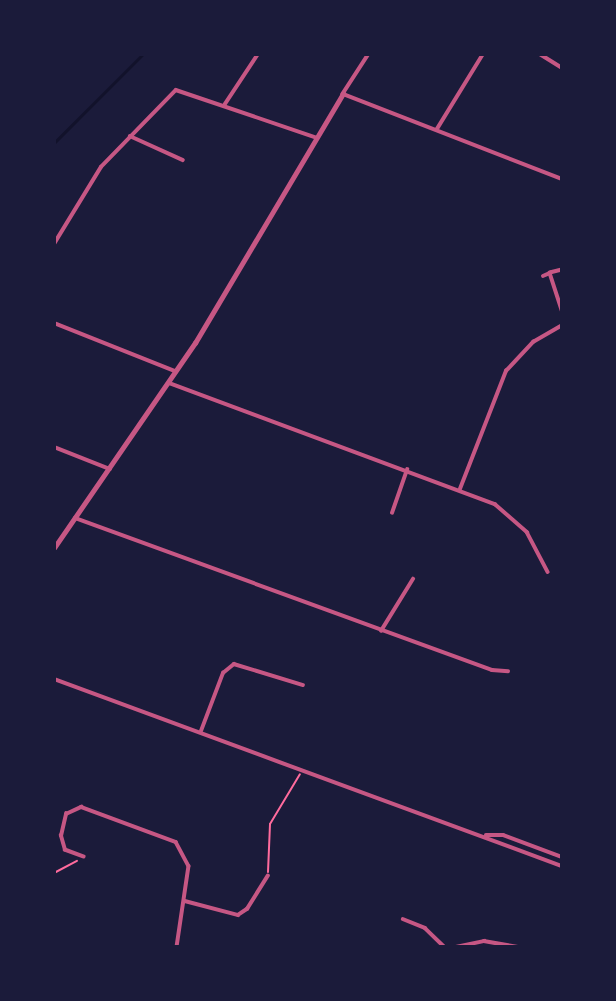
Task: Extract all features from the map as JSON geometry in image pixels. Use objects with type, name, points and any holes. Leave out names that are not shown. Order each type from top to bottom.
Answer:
[{"type":"street","points":[[225,104],[258,54]]},
{"type":"street","points":[[54,548],[177,372],[315,137],[369,54]]},
{"type":"street","points":[[437,129],[483,54]]},
{"type":"street","points":[[540,54],[562,68]]},
{"type":"street","points":[[54,244],[89,185],[130,136],[179,89],[315,137]]},
{"type":"street","points":[[343,94],[562,180]]},
{"type":"street","points":[[130,136],[183,160]]},
{"type":"street","points":[[543,275],[562,270]]},
{"type":"street","points":[[550,273],[562,311]]},
{"type":"street","points":[[54,323],[177,372]]},
{"type":"street","points":[[460,489],[506,371],[533,342],[562,325]]},
{"type":"street","points":[[169,383],[460,489],[514,517],[548,572]]},
{"type":"street","points":[[54,447],[110,470]]},
{"type":"street","points":[[392,513],[407,470]]},
{"type":"street","points":[[75,518],[381,631],[492,670],[508,671]]},
{"type":"street","points":[[381,631],[413,579]]},
{"type":"street","points":[[201,731],[223,673],[234,664],[303,685]]},
{"type":"street","points":[[54,679],[484,835],[562,866]]},
{"type":"street","points":[[84,857],[68,852],[61,842],[63,818],[75,808],[86,807],[170,838],[185,853],[189,866],[177,947]]},
{"type":"street","points":[[484,835],[503,835],[562,857]]},
{"type":"street","points":[[185,901],[238,915],[247,909],[268,876]]},
{"type":"street","points":[[403,919],[425,928],[445,947]]},
{"type":"street","points":[[456,947],[484,941],[517,947]]},
{"type":"path","points":[[268,876],[270,824],[303,770]]},
{"type":"path","points":[[54,873],[84,857]]},
{"type":"waterway","points":[[54,143],[143,54]]}]
